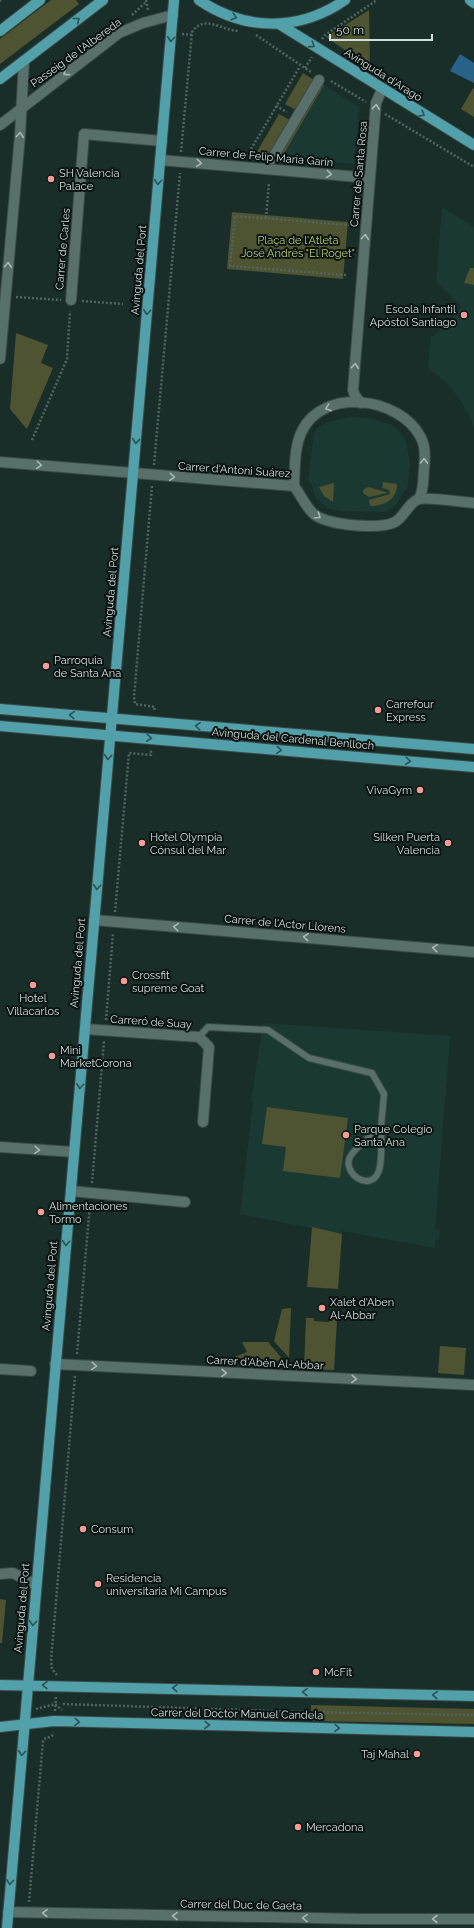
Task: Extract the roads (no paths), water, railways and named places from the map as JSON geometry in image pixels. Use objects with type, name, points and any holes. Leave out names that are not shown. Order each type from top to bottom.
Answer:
[{"type":"main road","points":[[0,31],[40,0]]},
{"type":"main road","points":[[0,79],[103,0]]},
{"type":"main road","name":"Avinguda del Port","points":[[6,1928],[174,0]]},
{"type":"main road","points":[[199,0],[234,18],[272,24],[310,18],[345,0]]},
{"type":"main road","points":[[470,0],[474,3]]},
{"type":"main road","name":"Avinguda d'Aragó","points":[[279,24],[474,145]]},
{"type":"main road","name":"Avinguda del Cardenal Benlloch","points":[[0,709],[474,749]]},
{"type":"main road","name":"Avinguda del Cardenal Benlloch","points":[[0,726],[474,767]]},
{"type":"main road","points":[[0,1684],[474,1696]]},
{"type":"main road","name":"Carrer del Doctor Manuel Candela","points":[[0,1727],[54,1721],[474,1732]]},
{"type":"street","name":"Passeig de l'Albereda","points":[[0,124],[119,33],[136,25],[173,15]]},
{"type":"street","points":[[0,360],[24,61]]},
{"type":"street","points":[[272,159],[320,77]]},
{"type":"street","name":"Carrer de Santa Rosa","points":[[360,403],[353,390],[376,103],[382,89]]},
{"type":"street","name":"Carrer de Carles","points":[[71,300],[84,134],[162,140]]},
{"type":"street","name":"Carrer de Felip Maria Garín","points":[[160,160],[370,178]]},
{"type":"street","points":[[294,486],[299,441],[302,431],[309,420],[317,412],[327,407],[340,404],[360,403],[386,408],[398,413],[415,427],[421,438],[424,454],[423,492],[419,499],[474,503]]},
{"type":"street","name":"Carrer d'Antoni Suárez","points":[[0,462],[294,486],[314,514],[331,522],[376,526],[387,525],[401,517],[410,506],[419,499]]},
{"type":"street","name":"Carrer de l'Actor Llorens","points":[[94,920],[474,952]]},
{"type":"street","name":"Carreró de Suay","points":[[85,1029],[199,1037],[209,1047],[203,1122]]},
{"type":"street","points":[[0,1147],[74,1152]]},
{"type":"street","points":[[71,1191],[185,1202]]},
{"type":"street","name":"Carrer d'Abén Al-Abbar","points":[[55,1364],[474,1385]]},
{"type":"street","points":[[0,1369],[31,1371]]},
{"type":"street","points":[[0,1574],[13,1573],[36,1585]]},
{"type":"street","name":"Carrer del Duc de Gaeta","points":[[8,1912],[362,1924],[474,1919]]},
{"type":"lane","points":[[199,1037],[208,1027],[268,1030],[309,1058],[372,1073],[384,1094],[380,1165],[378,1174],[373,1179],[366,1182],[361,1181],[351,1171],[348,1164],[350,1156],[381,1127]]},
{"type":"water","points":[[460,54],[474,63],[474,83],[450,71]]},
{"type":"place","name":"SH Valencia Palace","points":[[51,179]]},
{"type":"place","name":"Escola Infantil Apóstol Santiago","points":[[464,315]]},
{"type":"place","name":"Parroquia de Santa Ana","points":[[46,666]]},
{"type":"place","name":"Carrefour Express","points":[[378,710]]},
{"type":"place","name":"VivaGym","points":[[420,790]]},
{"type":"place","name":"Hotel Olympia Cónsul del Mar","points":[[142,843]]},
{"type":"place","name":"Silken Puerta Valencia","points":[[448,843]]},
{"type":"place","name":"Crossfit supreme Goat","points":[[124,981]]},
{"type":"place","name":"Hotel Villacarlos","points":[[33,985]]},
{"type":"place","name":"Mini MarketCorona","points":[[52,1056]]},
{"type":"place","name":"Parque Colegio Santa Ana","points":[[346,1135]]},
{"type":"place","name":"Alimentaciones Tormo","points":[[41,1212]]},
{"type":"place","name":"Xalet d'Aben Al-Abbar","points":[[322,1308]]},
{"type":"place","name":"Consum","points":[[83,1529]]},
{"type":"place","name":"Residencia universitaria Mi Campus","points":[[98,1584]]},
{"type":"place","name":"McFit","points":[[316,1672]]},
{"type":"place","name":"Taj Mahal","points":[[417,1754]]},
{"type":"place","name":"Mercadona","points":[[298,1827]]},
{"type":"park label","name":"Plaça de l'Atleta José Andrés \"El Roget\"","points":[[298,246]]}]
